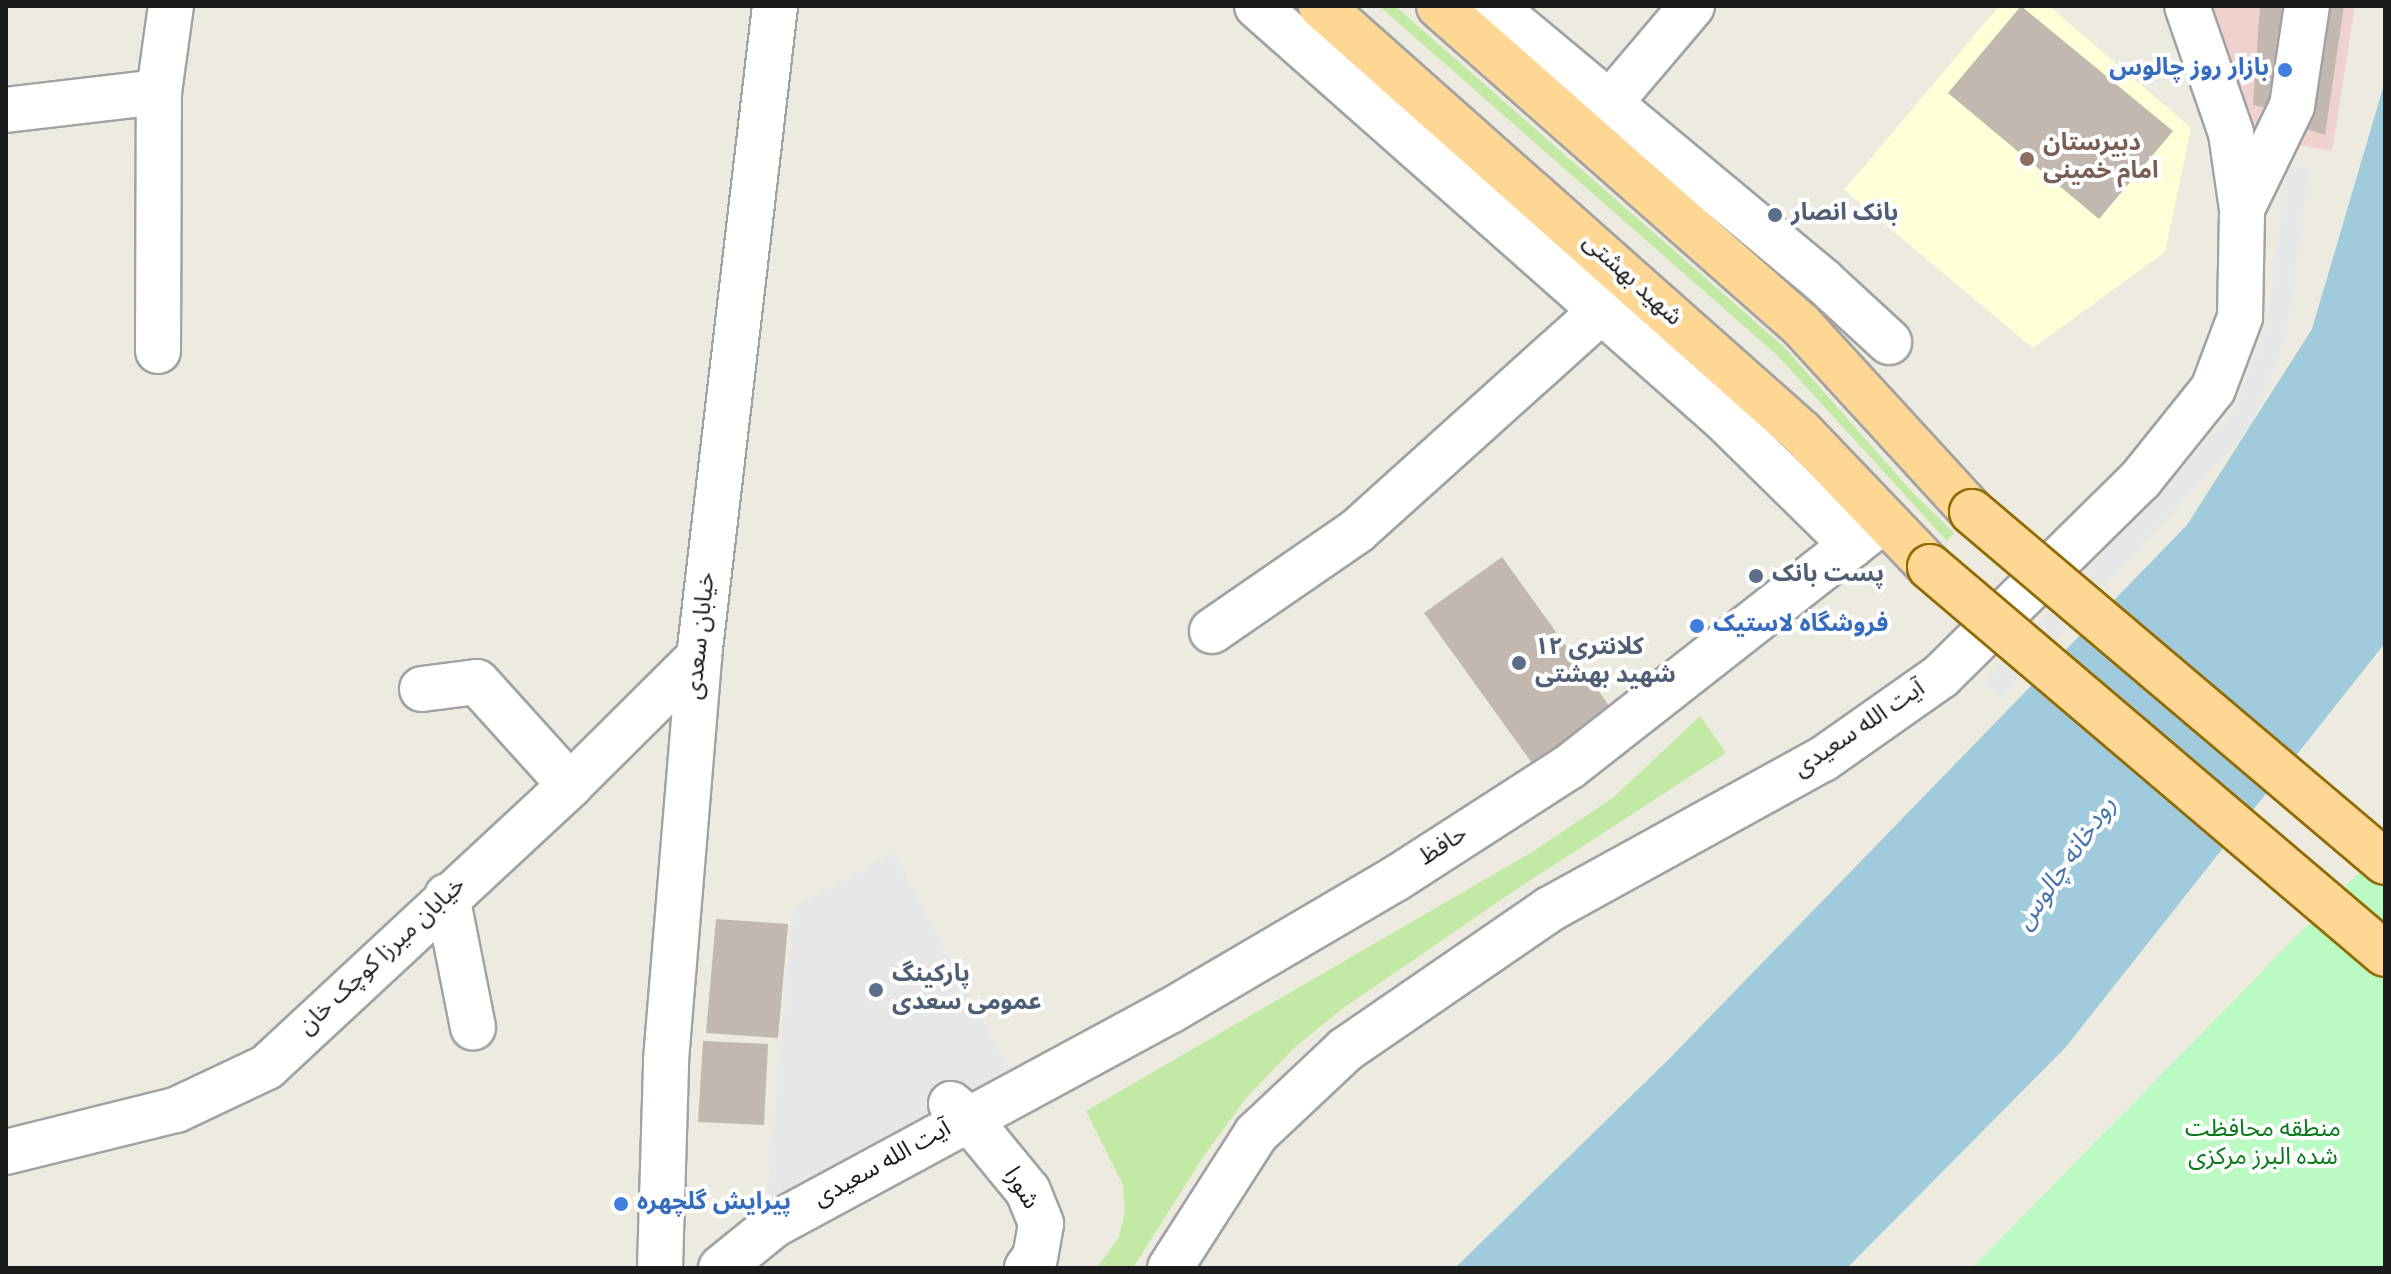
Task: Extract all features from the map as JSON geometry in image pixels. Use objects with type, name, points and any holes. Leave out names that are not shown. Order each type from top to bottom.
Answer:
[{"type":"main road","name":"شهید بهشتی","points":[[1321,6],[1535,193],[1617,297],[1801,432],[1868,533],[1930,567],[2385,954]]},
{"type":"main road","points":[[1439,6],[1597,119],[1800,324],[1972,512],[2385,862]]},
{"type":"street","points":[[158,351],[159,92],[171,6]]},
{"type":"street","name":"خیابان سعدی","points":[[660,1268],[666,1060],[699,657],[775,6]]},
{"type":"street","points":[[1212,631],[1357,531],[1617,297],[1257,6]]},
{"type":"street","points":[[1493,6],[1597,119],[1823,281],[1889,342]]},
{"type":"street","points":[[1597,119],[1692,6]]},
{"type":"street","name":"آیت الله سعیدی","points":[[1170,1268],[1256,1134],[1345,1050],[1550,909],[1823,759],[1941,676],[2140,480],[2213,389],[2240,317],[2242,209],[2231,133],[2187,6]]},
{"type":"street","points":[[2242,209],[2292,106],[2307,6]]},
{"type":"street","points":[[6,110],[159,92]]},
{"type":"street","name":"حافظ","points":[[960,1111],[1183,1004],[1395,879],[1555,776],[1868,533]]},
{"type":"street","name":"خیابان میرزا کوچک خان","points":[[6,1152],[176,1110],[267,1067],[447,896],[570,785],[699,657]]},
{"type":"street","points":[[422,689],[477,682],[570,785]]},
{"type":"street","points":[[447,896],[473,1027]]},
{"type":"street","name":"آیت الله سعیدی","points":[[721,1268],[774,1225],[960,1111]]},
{"type":"street","name":"شورا","points":[[960,1111],[1028,1191],[1041,1224],[1035,1257],[1027,1268]]},
{"type":"shaded area","name":"دبیرستان امام خمینی","points":[[1999,6],[2049,6],[2191,128],[2165,252],[2033,348],[1844,190]]},
{"type":"shaded area","name":"بازار روز چالوس","points":[[2202,6],[2355,6],[2332,151],[2246,135]]},
{"type":"shaded area","points":[[2287,166],[2309,169],[2287,331],[2253,425],[2001,697],[1984,682],[2233,412],[2267,326]]},
{"type":"shaded area","name":"پارکینگ عمومی سعدی","points":[[893,853],[1011,1073],[766,1201],[794,908]]},
{"type":"green space","points":[[1379,6],[1395,6],[1784,347],[1913,493],[1954,533],[1947,541],[1778,356]]},
{"type":"green space","points":[[1700,716],[1726,753],[1511,893],[1342,1009],[1293,1049],[1247,1097],[1203,1157],[1133,1268],[1097,1268],[1119,1237],[1125,1212],[1123,1185],[1086,1111],[1532,852],[1614,797]]},
{"type":"green space","name":"منطقه محافظت شده البرز مرکزی","points":[[2385,846],[2385,1268],[1972,1268]]},
{"type":"water","name":"رودخانه چالوس","points":[[2385,81],[2385,643],[2065,1048],[1847,1268],[1455,1268],[1669,1059],[2187,525],[2312,329]]},
{"type":"building","points":[[2021,6],[2173,131],[2099,219],[1948,93]]},
{"type":"building","points":[[2260,6],[2293,6],[2279,110],[2253,105]]},
{"type":"building","points":[[2316,6],[2344,6],[2325,135],[2298,126]]},
{"type":"building","name":"کلانتری ۱۲ شهید بهشتی","points":[[1502,557],[1615,714],[1537,770],[1424,613]]},
{"type":"building","points":[[716,919],[788,924],[778,1038],[706,1033]]},
{"type":"building","points":[[703,1041],[768,1044],[764,1125],[698,1122]]},
{"type":"place","name":"بازار روز چالوس","points":[[2285,70]]},
{"type":"place","name":"دبیرستان امام خمینی","points":[[2027,159]]},
{"type":"place","name":"بانک انصار","points":[[1775,215]]},
{"type":"place","name":"پست بانک","points":[[1756,576]]},
{"type":"place","name":"فروشگاه لاستیک","points":[[1697,626]]},
{"type":"place","name":"کلانتری ۱۲ شهید بهشتی","points":[[1519,663]]},
{"type":"place","name":"پارکینگ عمومی سعدی","points":[[876,990]]},
{"type":"place","name":"پیرایش گلچهره","points":[[621,1204]]}]
